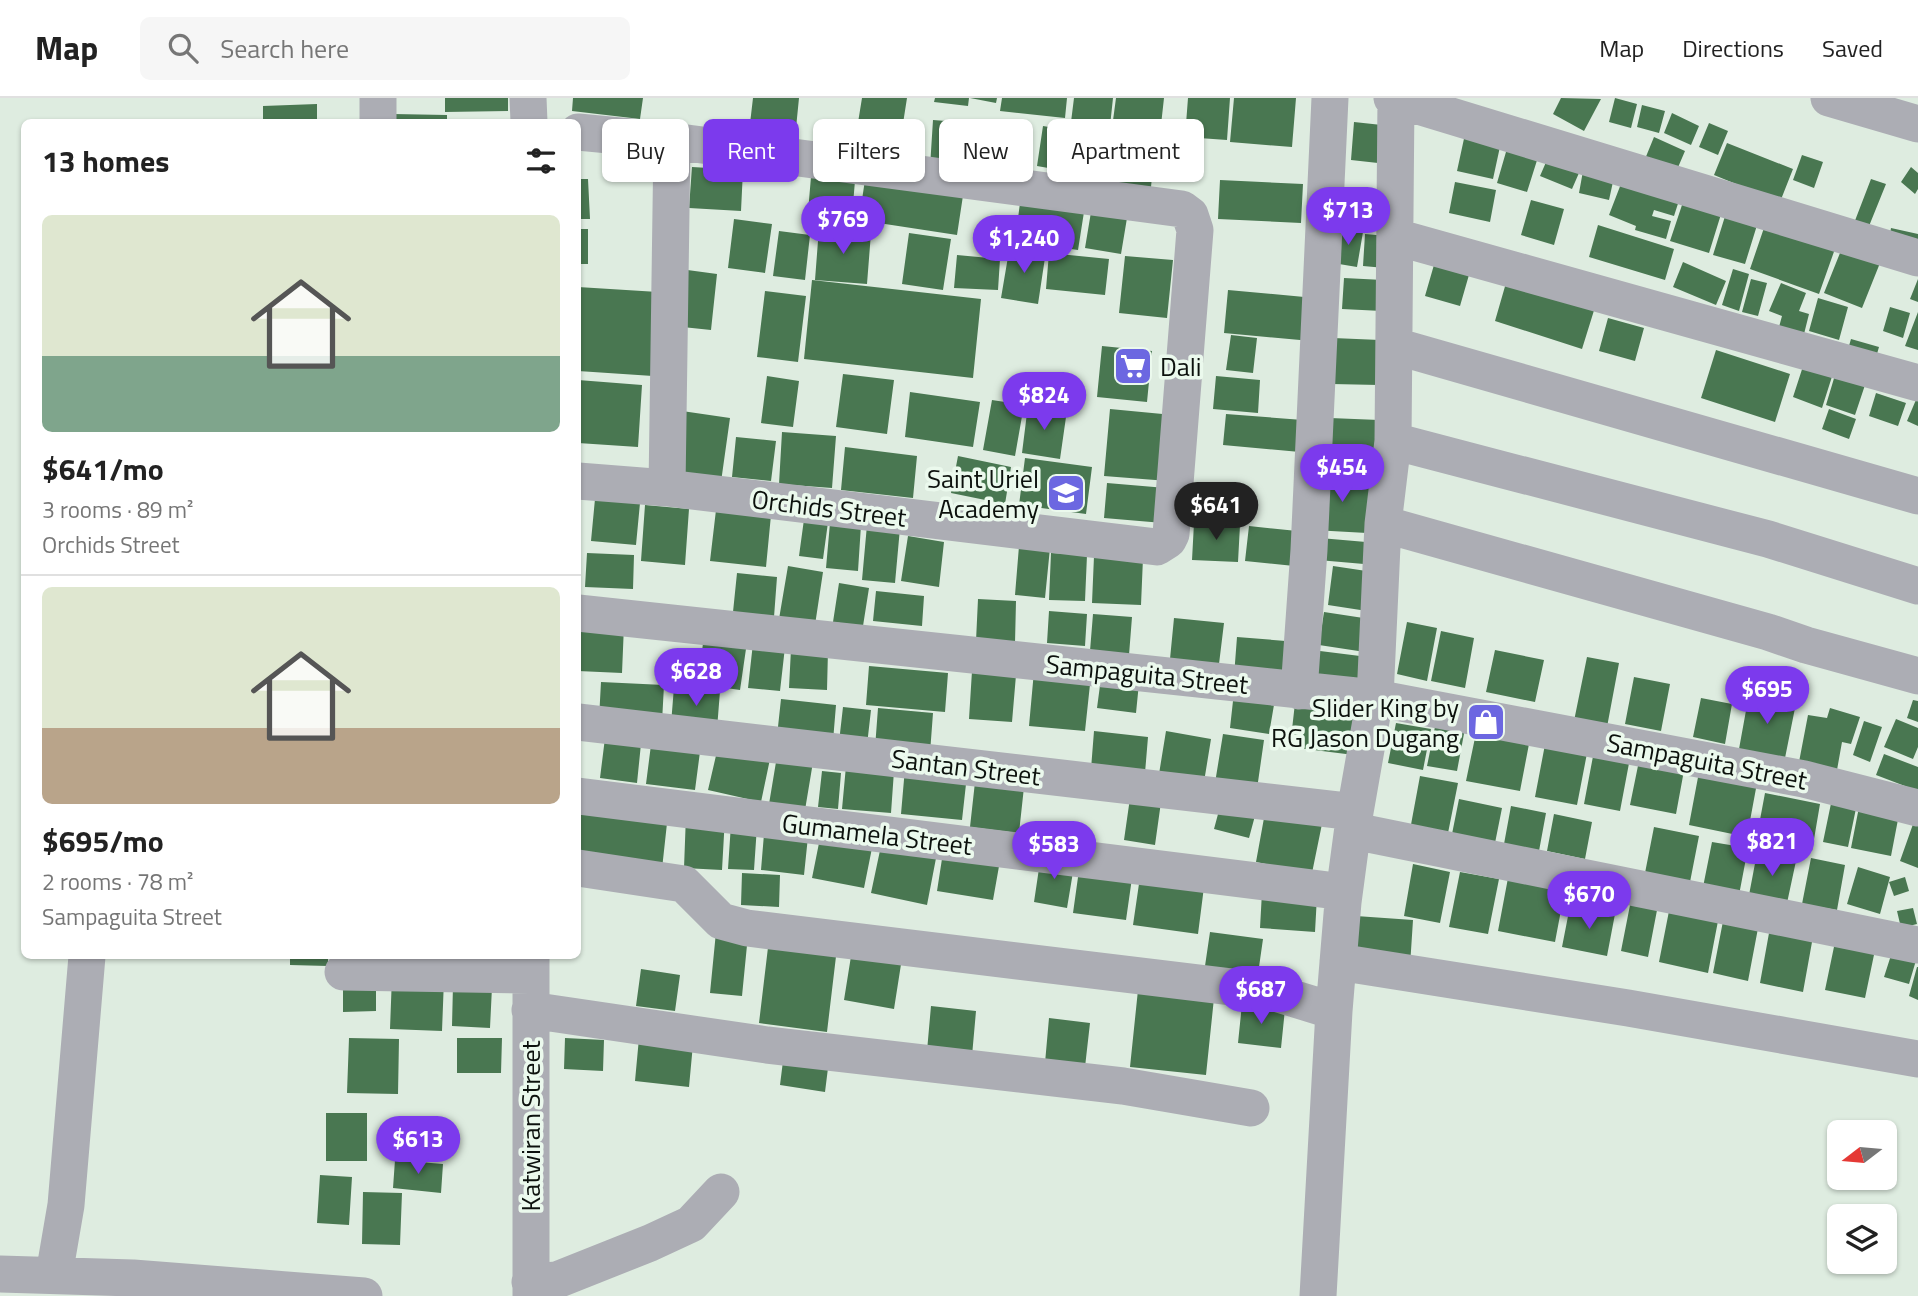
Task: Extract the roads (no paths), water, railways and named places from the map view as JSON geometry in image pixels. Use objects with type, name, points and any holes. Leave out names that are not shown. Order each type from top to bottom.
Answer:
[{"type":"street","points":[[378,98],[378,119]]},
{"type":"street","points":[[528,98],[529,119]]},
{"type":"street","points":[[1299,691],[1309,550],[1330,98]]},
{"type":"street","points":[[1318,1296],[1334,1012],[1344,892],[1375,698],[1383,524],[1393,441],[1396,237],[1394,98],[1918,258]]},
{"type":"street","points":[[1838,99],[1918,124]]},
{"type":"street","points":[[581,132],[602,134]]},
{"type":"street","name":"Orchids Street","points":[[581,481],[667,488],[1150,547],[1163,544],[1171,534],[1194,242],[1194,222],[1190,215],[1182,209],[689,143]]},
{"type":"street","points":[[667,488],[671,182]]},
{"type":"street","points":[[1396,237],[1918,383]]},
{"type":"street","points":[[1395,346],[1918,496]]},
{"type":"street","points":[[1393,441],[1768,539],[1918,586]]},
{"type":"street","points":[[1383,524],[1918,676]]},
{"type":"street","name":"Sampaguita Street","points":[[581,613],[1375,698],[1804,779],[1918,807]]},
{"type":"street","name":"Santan Street","points":[[581,722],[1354,822],[1918,945]]},
{"type":"street","name":"Gumamela Street","points":[[581,796],[1344,892]]},
{"type":"street","points":[[581,868],[684,884],[721,921],[747,928],[1272,992],[1334,1012]]},
{"type":"street","points":[[54,1275],[66,1205],[87,959]]},
{"type":"street","points":[[1338,962],[1628,1008],[1918,1059]]},
{"type":"street","points":[[343,972],[530,980],[753,1043],[1123,1086],[1251,1108]]},
{"type":"street","name":"Katwiran Street","points":[[530,980],[530,1289]]},
{"type":"street","points":[[530,1289],[650,1243],[691,1224],[721,1192]]},
{"type":"street","points":[[0,1274],[54,1275],[133,1287],[364,1296]]},
{"type":"place","name":"Dali","points":[[1133,366]]},
{"type":"place","name":"Saint Uriel Academy","points":[[1066,493]]},
{"type":"place","name":"Slider King by RG Jason Dugang","points":[[1486,722]]}]
